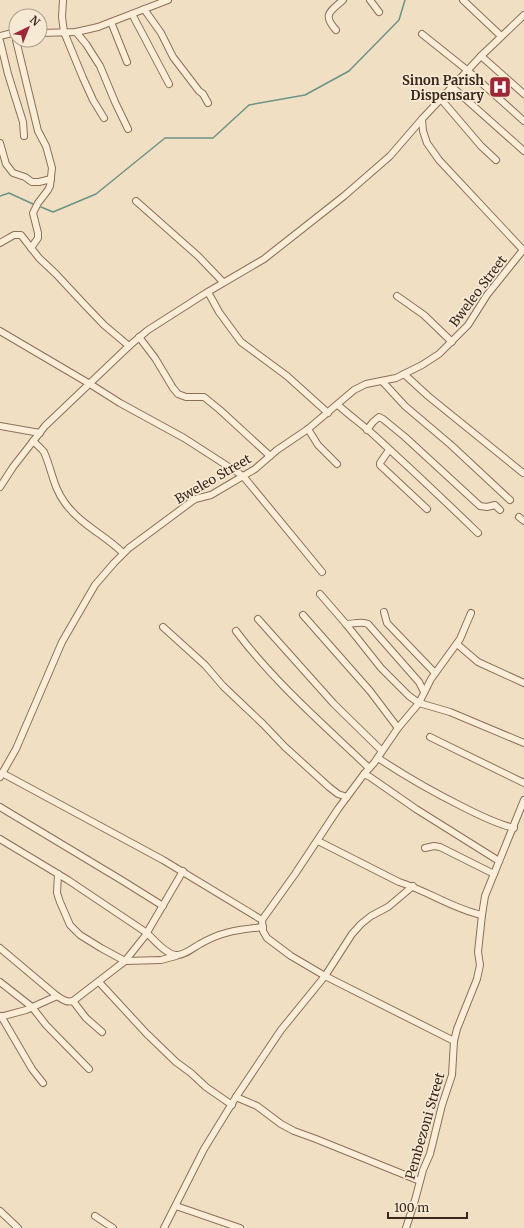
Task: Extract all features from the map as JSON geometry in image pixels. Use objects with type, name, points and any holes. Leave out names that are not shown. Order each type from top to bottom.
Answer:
[{"type":"street","points":[[63,0],[62,17],[64,32],[93,100],[104,118]]},
{"type":"street","points":[[48,33],[76,32],[98,28],[168,0]]},
{"type":"street","points":[[336,30],[330,22],[329,16],[330,12],[343,0]]},
{"type":"street","points":[[370,0],[379,12]]},
{"type":"street","points":[[463,0],[501,36]]},
{"type":"street","points":[[144,9],[161,33],[173,57],[199,91],[203,94],[208,103]]},
{"type":"street","points":[[132,14],[169,84]]},
{"type":"street","points":[[0,487],[13,467],[45,426],[129,346],[148,330],[223,282],[264,259],[344,196],[390,156],[451,86],[480,56],[524,15]]},
{"type":"street","points":[[110,22],[127,62]]},
{"type":"street","points":[[76,32],[86,44],[100,66],[128,129]]},
{"type":"street","points":[[422,34],[467,70],[524,121]]},
{"type":"street","points":[[0,41],[8,74],[23,122],[24,136]]},
{"type":"street","points":[[18,48],[38,131],[46,146],[52,168],[48,190],[38,203],[33,213],[38,238],[31,248]]},
{"type":"street","points":[[480,56],[524,94]]},
{"type":"street","points":[[451,86],[524,151]]},
{"type":"street","points":[[440,98],[476,141],[496,160]]},
{"type":"street","points":[[422,119],[423,131],[427,143],[439,160],[524,250]]},
{"type":"street","points":[[0,143],[6,164],[13,173],[25,177],[32,182],[51,179]]},
{"type":"street","points":[[136,201],[198,256],[223,282]]},
{"type":"street","points":[[0,243],[14,235],[20,234],[23,236],[31,248],[104,325],[129,346]]},
{"type":"street","name":"Bweleo Street","points":[[1,775],[16,749],[62,642],[96,585],[123,553],[149,532],[195,499],[211,495],[255,469],[360,387],[366,384],[396,378],[439,354],[468,325],[487,295],[524,250]]},
{"type":"street","points":[[208,292],[222,316],[241,342],[248,349],[287,376],[328,413]]},
{"type":"street","points":[[398,296],[424,315],[452,342]]},
{"type":"street","points":[[0,331],[120,403],[184,438],[243,476],[322,572]]},
{"type":"street","points":[[139,337],[155,358],[178,394],[186,397],[204,397],[270,456]]},
{"type":"street","points":[[404,374],[428,396],[523,473]]},
{"type":"street","points":[[382,381],[405,406],[451,445],[510,500]]},
{"type":"street","points":[[338,405],[432,487],[478,533]]},
{"type":"street","points":[[367,430],[376,419],[379,417],[383,419],[405,437],[480,506],[487,507],[495,505],[500,510]]},
{"type":"street","points":[[0,426],[40,433]]},
{"type":"street","points":[[308,429],[318,445],[337,464]]},
{"type":"street","points":[[33,441],[43,451],[56,488],[71,511],[80,521],[107,538],[123,553]]},
{"type":"street","points":[[389,450],[380,465],[426,509]]},
{"type":"street","points":[[320,594],[381,668],[397,685],[419,703],[450,712],[524,743]]},
{"type":"street","points":[[384,612],[387,623],[435,673]]},
{"type":"street","points":[[454,1041],[325,976],[291,956],[267,938],[263,931],[262,920],[347,797],[378,758],[398,728],[419,703],[435,673],[457,644],[471,613]]},
{"type":"street","points":[[303,615],[370,691],[398,728]]},
{"type":"street","points":[[258,618],[334,704],[382,751]]},
{"type":"street","points":[[346,624],[363,622],[368,624],[419,682],[424,692]]},
{"type":"street","points":[[163,627],[205,665],[223,686],[253,713],[285,748],[329,787],[338,794],[347,797]]},
{"type":"street","points":[[236,631],[271,674],[369,768]]},
{"type":"street","points":[[457,644],[478,662],[524,683]]},
{"type":"street","points":[[430,737],[524,783]]},
{"type":"street","points":[[378,758],[431,791],[481,816],[514,828]]},
{"type":"street","points":[[364,774],[499,861]]},
{"type":"street","points":[[1,775],[183,871],[262,920]]},
{"type":"street","name":"Pembezoni Street","points":[[406,1228],[430,1154],[442,1105],[452,1075],[454,1041],[457,1029],[477,979],[480,965],[478,952],[485,896],[523,803]]},
{"type":"street","points":[[0,807],[123,880],[163,906]]},
{"type":"street","points":[[0,839],[58,874],[147,933],[157,943],[176,956]]},
{"type":"street","points":[[318,841],[399,882],[413,886],[468,912],[482,915]]},
{"type":"street","points":[[425,848],[434,846],[440,847],[494,874]]},
{"type":"street","points":[[0,948],[57,996],[69,1002],[72,1001],[125,961],[147,933],[183,871]]},
{"type":"street","points":[[58,874],[58,893],[60,902],[70,925],[74,930],[91,942],[125,961],[161,960],[180,955],[217,935],[230,931],[263,927]]},
{"type":"street","points":[[164,1228],[194,1167],[236,1097],[281,1030],[325,976],[352,934],[361,924],[371,916],[388,907],[413,886]]},
{"type":"street","points":[[0,982],[32,1007],[46,1025],[88,1069]]},
{"type":"street","points":[[99,982],[170,1057],[206,1087],[232,1105]]},
{"type":"street","points":[[43,1083],[32,1069],[1,1016],[32,1007],[57,996]]},
{"type":"street","points":[[72,1001],[86,1018],[102,1032]]},
{"type":"street","points":[[236,1097],[257,1106],[281,1124],[294,1131],[420,1181]]},
{"type":"street","points":[[176,1206],[240,1228]]},
{"type":"street","points":[[0,1211],[18,1228]]},
{"type":"street","points":[[95,1216],[108,1223],[112,1228]]},
{"type":"waterway","points":[[41,207],[53,212],[96,194],[165,138],[213,138],[249,105],[305,95],[349,71],[399,20],[405,0]]},
{"type":"waterway","points":[[0,196],[9,193],[33,204]]},
{"type":"place","name":"Sinon Parish Dispensary","points":[[500,87]]}]
